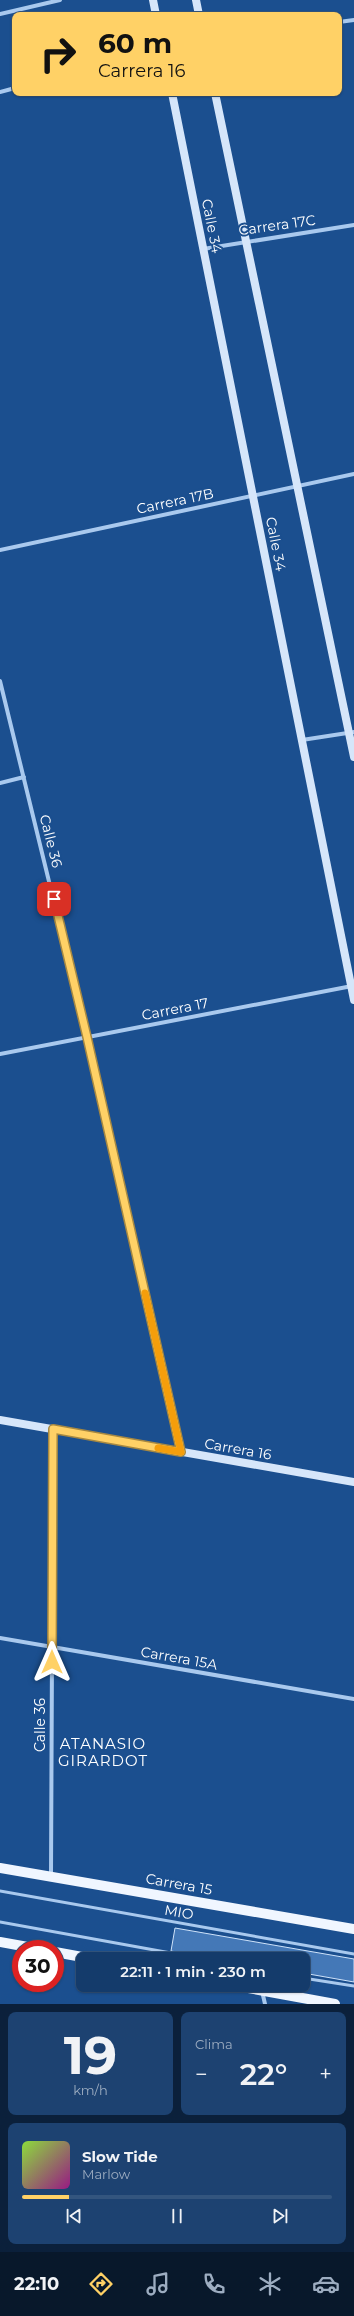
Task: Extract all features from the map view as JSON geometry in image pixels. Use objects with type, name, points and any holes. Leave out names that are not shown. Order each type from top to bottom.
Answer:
[{"type":"main road","name":"Carrera 15","points":[[0,1868],[354,1929]]},
{"type":"main road","points":[[0,1942],[12,1944]]},
{"type":"main road","points":[[64,1954],[76,1956]]},
{"type":"main road","points":[[268,1992],[335,2004]]},
{"type":"street","points":[[0,14],[60,0]]},
{"type":"street","points":[[153,0],[155,12]]},
{"type":"street","points":[[196,0],[198,12]]},
{"type":"street","points":[[342,22],[354,20]]},
{"type":"street","points":[[0,92],[12,89]]},
{"type":"street","name":"Calle 34","points":[[173,96],[353,986],[354,1000]]},
{"type":"street","points":[[216,96],[352,733],[354,757]]},
{"type":"street","name":"Carrera 17C","points":[[203,248],[247,240],[354,225]]},
{"type":"street","name":"Carrera 17B","points":[[0,550],[354,474]]},
{"type":"street","name":"Calle 36","points":[[0,681],[87,1037],[181,1452]]},
{"type":"street","points":[[302,740],[352,733]]},
{"type":"street","points":[[0,783],[24,777]]},
{"type":"street","name":"Carrera 17","points":[[0,1054],[353,986]]},
{"type":"street","name":"Carrera 16","points":[[0,1420],[354,1482]]},
{"type":"street","name":"Calle 36","points":[[51,1876],[53,1429]]},
{"type":"street","name":"Carrera 15A","points":[[0,1638],[354,1699]]},
{"type":"street","points":[[262,1992],[265,2004]]},
{"type":"lane","name":"MIO","points":[[0,1891],[354,1954]]},
{"type":"lane","points":[[0,1922],[165,1952]]},
{"type":"lane","points":[[310,1979],[354,1986]]},
{"type":"building","points":[[175,1928],[354,1959],[354,1982],[310,1974],[310,1952],[171,1951]]},
{"type":"slow traffic","points":[[145,1293],[181,1452],[158,1448]]},
{"type":"district","name":"ATANASIO GIRARDOT","points":[[103,1752]]},
{"type":"route","points":[[52,1662],[53,1429],[181,1452],[87,1037],[54,899]]}]
